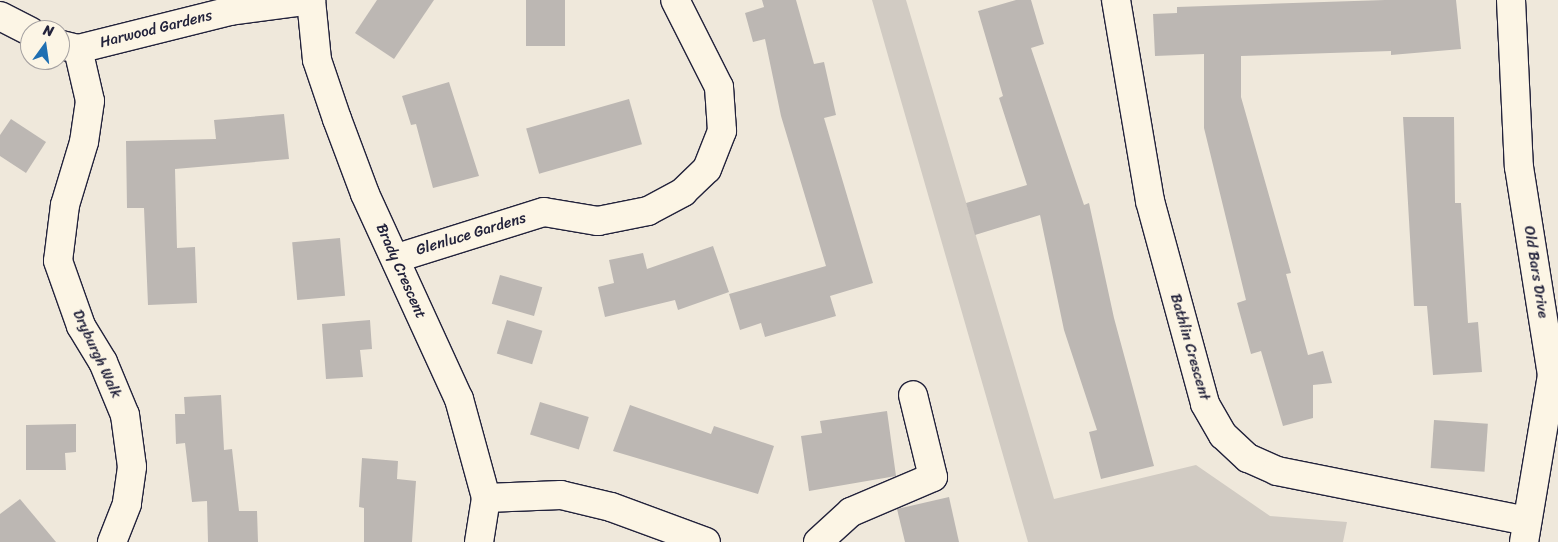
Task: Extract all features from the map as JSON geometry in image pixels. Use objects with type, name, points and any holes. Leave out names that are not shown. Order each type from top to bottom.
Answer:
[{"type":"street","name":"Brady Crescent","points":[[311,0],[317,60],[365,194],[396,258],[459,399],[486,498],[479,542]]},
{"type":"street","name":"Harwood Gardens","points":[[70,47],[230,11],[311,0]]},
{"type":"street","name":"Glenluce Gardens","points":[[396,258],[499,222],[544,212],[598,221],[648,211],[683,192],[707,169],[722,131],[719,87],[675,0]]},
{"type":"street","name":"Bathlin Crescent","points":[[1116,0],[1150,201],[1205,404],[1223,435],[1248,458],[1276,470],[1525,532]]},
{"type":"street","name":"Old Bars Drive","points":[[1511,0],[1520,167],[1555,376],[1525,532]]},
{"type":"street","points":[[0,16],[20,26]]},
{"type":"street","name":"Dryburgh Walk","points":[[70,50],[90,101],[84,142],[65,205],[58,261],[80,326],[103,362],[125,415],[132,467],[127,504],[112,542]]},
{"type":"street","points":[[818,542],[851,512],[932,477],[912,395]]},
{"type":"street","points":[[486,498],[561,495],[611,507],[706,542]]},
{"type":"shaded area","points":[[872,0],[906,0],[1054,499],[1196,465],[1270,516],[1347,522],[1343,542],[1028,542]]},
{"type":"building","points":[[377,0],[434,0],[394,59],[355,33]]},
{"type":"building","points":[[526,0],[565,0],[565,46],[526,46]]},
{"type":"building","points":[[762,0],[796,0],[814,64],[824,62],[836,115],[824,118],[873,283],[830,296],[836,316],[765,337],[761,323],[740,330],[729,294],[826,266],[781,116],[765,39],[753,42],[745,13],[764,7]]},
{"type":"building","points":[[1016,0],[1031,0],[1044,44],[1031,48],[1084,205],[1089,203],[1114,318],[1154,466],[1101,479],[1089,432],[1097,430],[1064,330],[1040,215],[975,235],[966,203],[1027,185],[999,98],[1003,96],[978,11]]},
{"type":"building","points":[[1385,0],[1456,0],[1461,49],[1391,55],[1391,51],[1241,56],[1241,97],[1291,273],[1286,274],[1308,355],[1323,351],[1332,383],[1313,385],[1313,418],[1283,426],[1261,351],[1251,354],[1237,303],[1246,300],[1204,128],[1204,54],[1155,56],[1153,14],[1177,13],[1177,7]]},
{"type":"building","points":[[449,82],[479,176],[433,188],[416,124],[411,125],[402,96]]},
{"type":"building","points":[[629,99],[642,144],[539,174],[526,128]]},
{"type":"building","points":[[284,114],[289,159],[175,169],[177,248],[195,247],[197,303],[148,305],[144,208],[127,208],[126,141],[216,139],[214,120]]},
{"type":"building","points":[[1403,117],[1454,117],[1455,203],[1461,203],[1468,323],[1478,322],[1482,372],[1433,375],[1427,306],[1414,306]]},
{"type":"building","points":[[11,119],[46,142],[26,173],[0,156],[0,135]]},
{"type":"building","points":[[340,238],[345,296],[297,300],[292,242]]},
{"type":"building","points":[[713,246],[729,292],[678,310],[675,300],[605,317],[598,287],[614,283],[609,260],[643,253],[647,269]]},
{"type":"building","points":[[500,275],[542,287],[534,316],[492,304]]},
{"type":"building","points":[[370,320],[372,349],[360,350],[363,377],[326,379],[322,324]]},
{"type":"building","points":[[507,320],[542,331],[532,364],[497,353]]},
{"type":"building","points":[[221,395],[224,450],[232,449],[239,511],[257,511],[258,542],[208,542],[207,501],[192,502],[185,443],[176,444],[175,414],[185,414],[184,397]]},
{"type":"building","points":[[540,402],[589,417],[579,449],[530,435]]},
{"type":"building","points":[[630,405],[711,434],[714,426],[774,446],[758,494],[613,451]]},
{"type":"building","points":[[887,411],[896,476],[809,491],[801,436],[822,433],[820,421]]},
{"type":"building","points":[[1434,420],[1488,424],[1485,472],[1431,468]]},
{"type":"building","points":[[76,424],[76,452],[65,453],[66,470],[26,470],[26,425]]},
{"type":"building","points":[[362,458],[398,461],[397,479],[416,481],[412,542],[364,542],[364,508],[359,507]]},
{"type":"building","points":[[949,497],[959,542],[905,542],[897,509]]},
{"type":"building","points":[[20,499],[56,542],[0,542],[0,514]]}]
